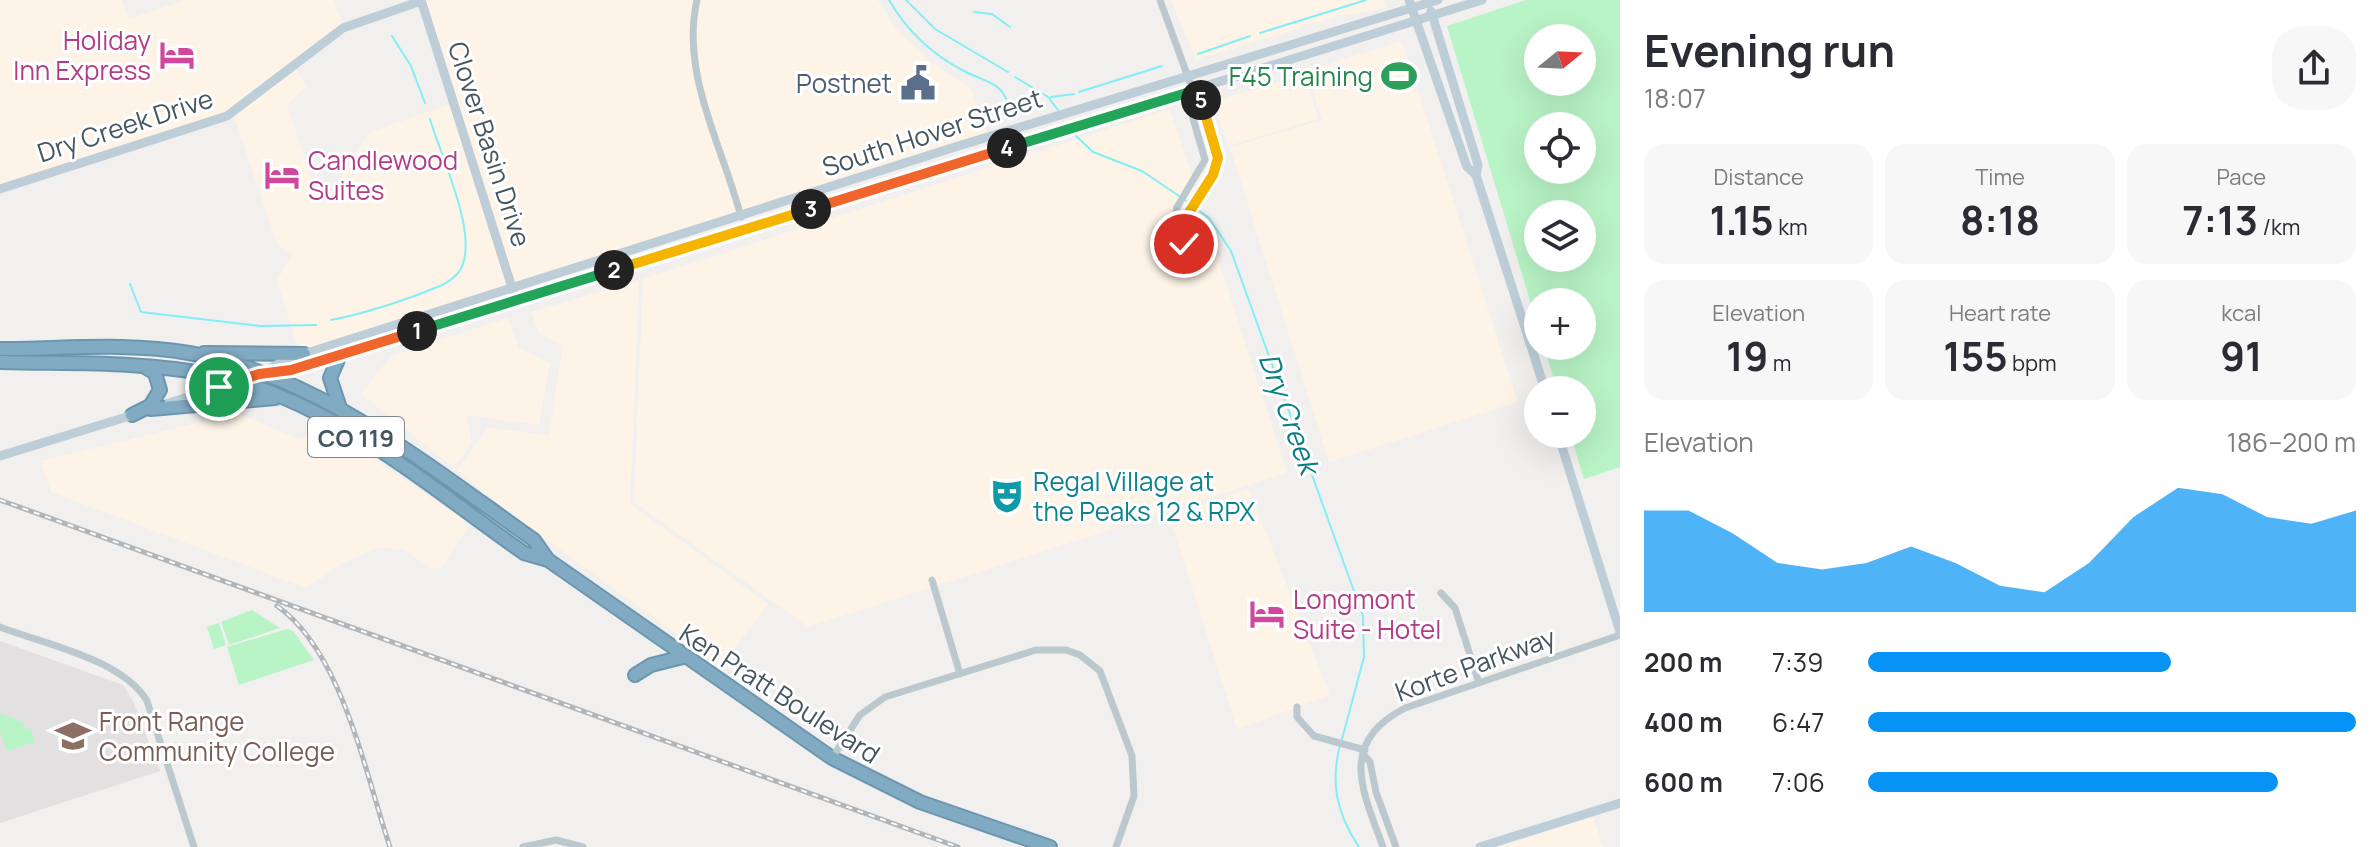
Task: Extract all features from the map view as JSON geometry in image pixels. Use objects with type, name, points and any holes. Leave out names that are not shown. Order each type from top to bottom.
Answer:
[{"type":"highway","name":"CO 119","points":[[0,349],[121,348],[191,353],[259,374]]},
{"type":"highway","points":[[191,353],[304,354]]},
{"type":"highway","points":[[340,355],[330,378],[340,408]]},
{"type":"highway","name":"CO 119","points":[[0,362],[142,366],[237,381]]},
{"type":"highway","points":[[132,415],[150,406],[160,390],[155,373],[142,366]]},
{"type":"highway","name":"Ken Pratt Boulevard","points":[[259,374],[340,408],[534,540],[548,560],[832,758],[920,802],[1050,847]]},
{"type":"highway","name":"Ken Pratt Boulevard","points":[[237,381],[294,403],[370,446],[524,553],[548,560]]},
{"type":"highway","points":[[151,409],[256,398],[294,403]]},
{"type":"highway","points":[[635,675],[651,665],[683,657]]},
{"type":"main road","name":"Dry Creek Drive","points":[[0,189],[227,116],[340,30],[422,0]]},
{"type":"main road","name":"Clover Basin Drive","points":[[422,0],[516,301]]},
{"type":"main road","name":"South Hover Street","points":[[259,374],[291,370],[1482,0]]},
{"type":"main road","name":"South Hover Street","points":[[0,456],[259,374],[304,354],[1411,4],[1432,1]]},
{"type":"main road","points":[[1432,1],[1433,17],[1478,165],[1476,175],[1541,376]]},
{"type":"main road","points":[[1411,4],[1467,167],[1476,175]]},
{"type":"main road","points":[[741,217],[745,230]]},
{"type":"main road","points":[[1562,448],[1620,634]]},
{"type":"main road","points":[[1480,847],[1620,803]]},
{"type":"street","points":[[697,0],[692,33],[696,70],[741,217]]},
{"type":"street","points":[[1160,0],[1193,91],[1200,97],[1212,129],[1218,158],[1213,175],[1188,214],[1183,247]]},
{"type":"street","points":[[1171,247],[1177,207],[1205,160],[1188,101],[1193,91]]},
{"type":"street","points":[[932,580],[960,674]]},
{"type":"street","points":[[1441,593],[1455,608],[1479,683]]},
{"type":"street","points":[[0,627],[113,669],[134,683],[151,713],[194,847]]},
{"type":"street","name":"Korte Parkway","points":[[1365,753],[1371,737],[1391,715],[1620,634]]},
{"type":"street","points":[[832,758],[860,715],[871,704],[1051,648],[1080,655],[1100,671],[1108,684],[1136,772],[1134,796],[1116,847]]},
{"type":"street","points":[[1297,707],[1297,717],[1314,736],[1365,753]]},
{"type":"street","points":[[1365,753],[1360,762],[1360,780],[1383,847]]},
{"type":"street","points":[[1365,753],[1396,847]]},
{"type":"street","points":[[523,847],[556,840],[583,847]]},
{"type":"shaded area","points":[[0,0],[122,0],[129,19],[186,0],[334,0],[343,28],[294,66],[307,86],[287,105],[321,207],[370,132],[454,103],[421,0],[878,0],[895,27],[933,64],[971,88],[988,137],[300,354],[277,281],[292,254],[277,244],[233,113],[0,189]]},
{"type":"shaded area","points":[[1171,0],[1384,0],[1386,8],[1339,16],[1196,60]]},
{"type":"shaded area","points":[[1402,41],[1518,402],[1329,462],[1230,147],[1322,120],[1306,71]]},
{"type":"shaded area","points":[[1305,74],[1318,119],[1228,146],[1214,101]]},
{"type":"shaded area","points":[[1170,109],[1287,473],[808,627],[634,502],[643,279]]},
{"type":"shaded area","points":[[639,280],[630,504],[768,604],[721,666],[522,522],[457,470],[488,428],[549,435],[563,345],[540,335],[531,312]]},
{"type":"shaded area","points":[[508,318],[518,347],[550,363],[539,425],[466,415],[472,442],[454,468],[361,394],[391,356]]},
{"type":"shaded area","points":[[237,413],[302,440],[318,422],[463,519],[467,528],[442,567],[431,569],[405,550],[380,547],[343,563],[306,588],[51,492],[41,461]]},
{"type":"shaded area","points":[[1249,489],[1330,695],[1237,729],[1169,515]]},
{"type":"shaded area","name":"Front Range Community College","points":[[0,641],[123,685],[133,701],[160,771],[0,823]]},
{"type":"shaded area","points":[[1593,817],[1603,847],[1499,847]]},
{"type":"green space","points":[[1526,0],[1620,0],[1620,467],[1584,479],[1574,448],[1596,448],[1596,376],[1553,376],[1548,360],[1596,360],[1596,288],[1526,288],[1447,26]]},
{"type":"green space","points":[[252,610],[280,628],[229,645],[221,622]]},
{"type":"green space","points":[[219,623],[226,645],[214,649],[207,627]]},
{"type":"green space","points":[[287,629],[293,631],[314,660],[239,685],[227,647]]},
{"type":"green space","points":[[0,713],[25,723],[23,728],[31,729],[35,742],[7,751],[0,731]]},
{"type":"waterway","points":[[889,0],[904,22],[932,50],[954,66],[995,85],[1006,99]]},
{"type":"waterway","name":"Dry Creek","points":[[906,0],[935,29],[1008,72]]},
{"type":"waterway","points":[[1260,33],[1366,0]]},
{"type":"waterway","points":[[974,12],[992,14],[1010,27]]},
{"type":"waterway","points":[[392,36],[411,66],[425,103]]},
{"type":"waterway","points":[[1198,54],[1250,36]]},
{"type":"waterway","points":[[1079,92],[1162,66]]},
{"type":"waterway","name":"Dry Creek","points":[[1015,77],[1048,97],[1058,110]]},
{"type":"waterway","points":[[1051,97],[1074,94]]},
{"type":"waterway","points":[[331,320],[420,294],[445,283],[458,273],[464,259],[466,241],[463,220],[430,119]]},
{"type":"waterway","name":"Dry Creek","points":[[1072,132],[1093,152],[1142,171],[1188,202]]},
{"type":"waterway","name":"Dry Creek","points":[[1193,206],[1209,218],[1231,251],[1363,616],[1364,657],[1342,739]]},
{"type":"waterway","points":[[130,284],[141,312],[260,326],[316,325]]},
{"type":"waterway","name":"Dry Creek","points":[[1340,745],[1336,773],[1338,798],[1345,823],[1359,847]]},
{"type":"railway","points":[[0,500],[958,847]]},
{"type":"railway","points":[[277,606],[299,626],[319,652],[335,683],[390,847]]},
{"type":"place","name":"Holiday Inn Express","points":[[177,55]]},
{"type":"place","name":"F45 Training","points":[[1399,76]]},
{"type":"place","name":"Postnet","points":[[918,83]]},
{"type":"place","name":"Candlewood Suites","points":[[282,175]]},
{"type":"place","name":"Regal Village at the Peaks 12 & RPX","points":[[1007,496]]},
{"type":"place","name":"Longmont Suite - Hotel","points":[[1267,614]]},
{"type":"place","name":"Front Range Community College","points":[[73,736]]},
{"type":"route","points":[[219,387],[259,374],[291,370],[1193,91],[1200,97],[1212,129],[1218,158],[1213,175],[1188,214],[1184,244]]}]
